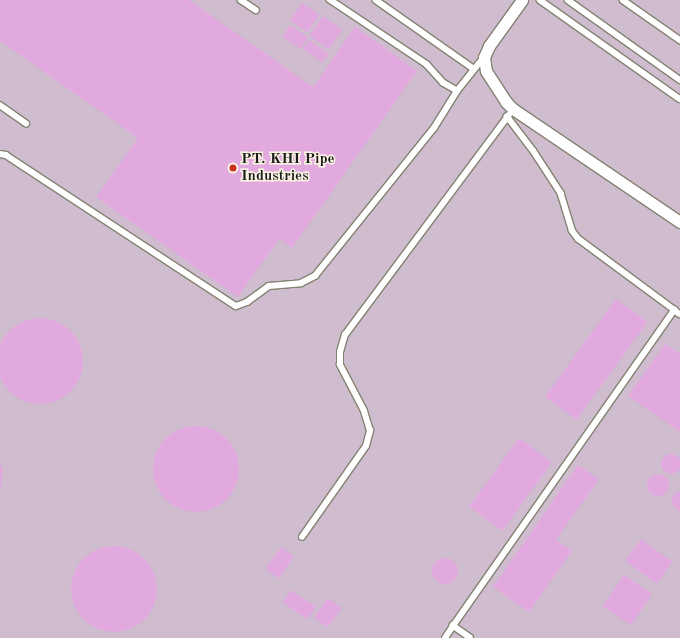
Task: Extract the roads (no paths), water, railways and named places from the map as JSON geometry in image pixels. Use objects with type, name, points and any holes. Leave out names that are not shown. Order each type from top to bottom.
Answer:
[{"type":"street","points":[[522,0],[488,46],[484,57],[486,71],[510,113],[680,222]]},
{"type":"lane","points":[[241,0],[256,10]]},
{"type":"lane","points":[[330,0],[428,65],[443,83],[457,91]]},
{"type":"lane","points":[[376,0],[474,69]]},
{"type":"lane","points":[[540,0],[680,99]]},
{"type":"lane","points":[[568,0],[680,80]]},
{"type":"lane","points":[[623,0],[680,40]]},
{"type":"lane","points":[[0,154],[6,155],[236,306],[242,305],[269,286],[301,283],[315,276],[434,128],[457,91],[484,57]]},
{"type":"lane","points":[[0,105],[26,123]]},
{"type":"lane","points":[[302,538],[366,446],[370,431],[364,411],[340,365],[340,352],[346,335],[510,113],[561,194],[572,231],[578,240],[680,314]]},
{"type":"lane","points":[[445,638],[674,310]]},
{"type":"lane","points":[[453,626],[470,638]]},
{"type":"place","name":"PT. KHI Pipe Industries","points":[[233,168]]}]
